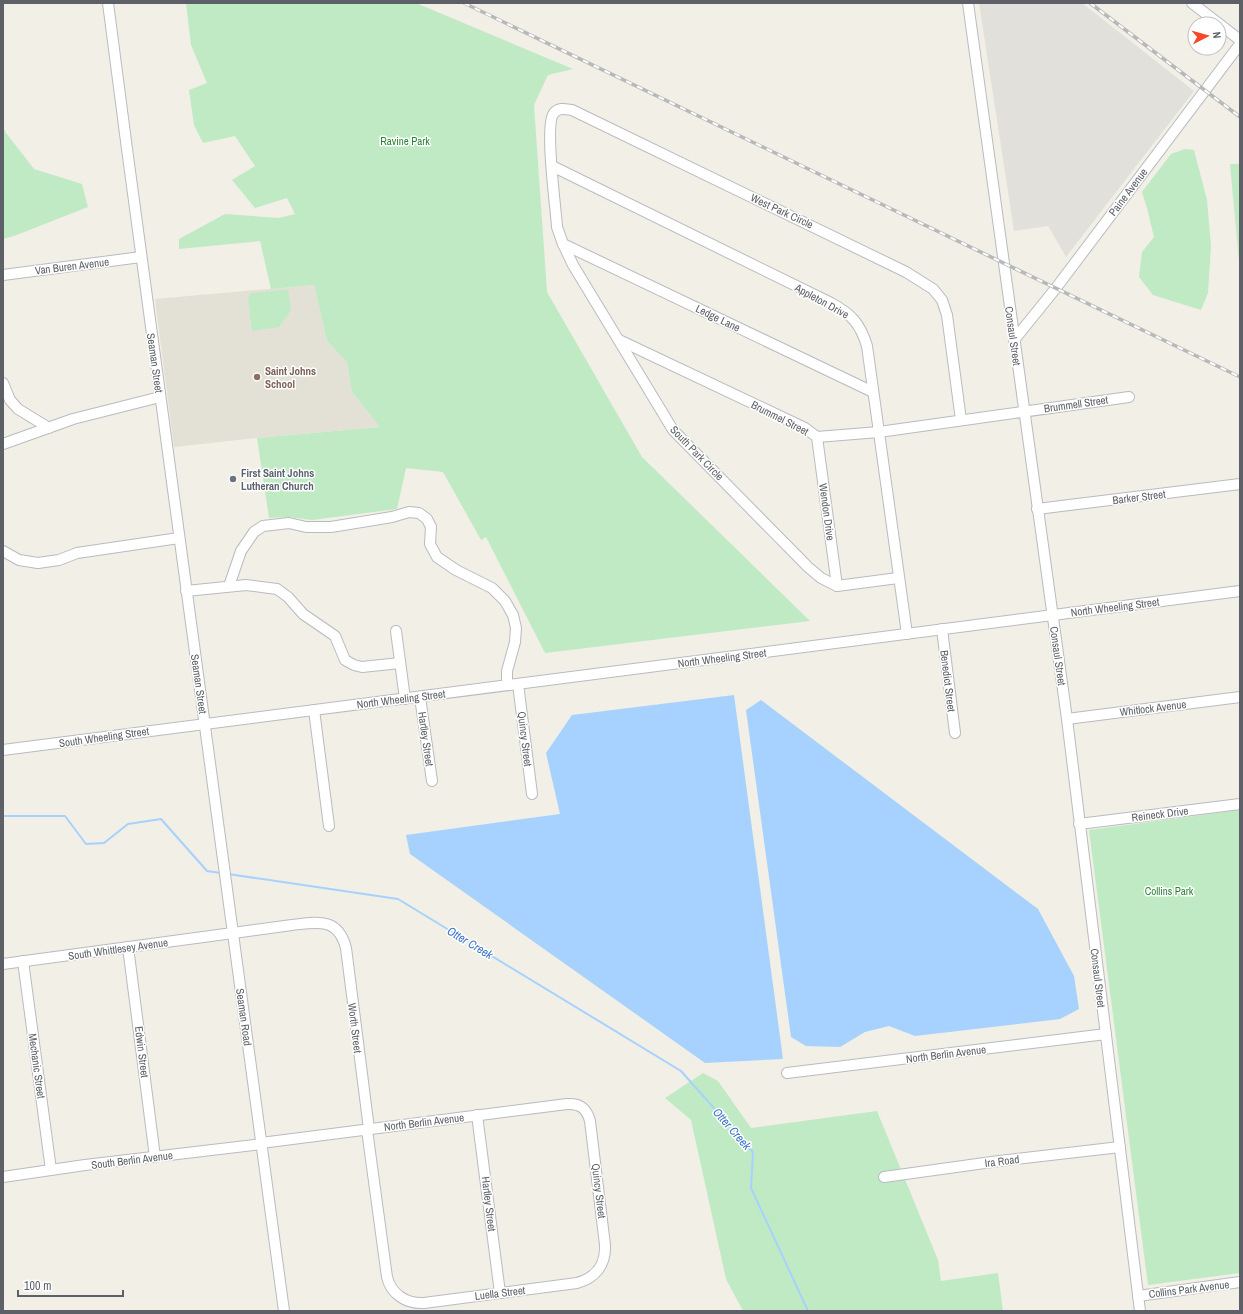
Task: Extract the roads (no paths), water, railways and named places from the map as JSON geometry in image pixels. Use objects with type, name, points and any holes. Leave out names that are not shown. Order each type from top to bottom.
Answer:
[{"type":"street","name":"Seaman Street","points":[[108,3],[204,723]]},
{"type":"street","name":"Consaul Street","points":[[968,3],[1067,719],[1140,1311]]},
{"type":"street","points":[[1192,3],[1240,40]]},
{"type":"street","name":"Paine Avenue","points":[[1014,340],[1056,288],[1240,44]]},
{"type":"street","name":"West Park Circle","points":[[552,166],[551,119],[554,112],[559,109],[564,108],[572,110],[906,272],[933,289],[942,300],[947,314],[961,420]]},
{"type":"street","name":"South Park Circle","points":[[552,166],[557,227],[563,244],[573,265],[672,430],[808,567],[821,578],[837,586]]},
{"type":"street","name":"Appleton Drive","points":[[552,166],[831,303],[850,315],[859,326],[866,341],[907,634]]},
{"type":"street","name":"Ledge Lane","points":[[563,244],[873,392]]},
{"type":"street","name":"Van Buren Avenue","points":[[3,274],[141,256]]},
{"type":"street","name":"Brummel Street","points":[[619,340],[805,428],[817,437],[879,432],[1024,412]]},
{"type":"street","points":[[3,382],[10,400],[18,409],[49,428]]},
{"type":"street","points":[[3,444],[73,419],[160,397]]},
{"type":"street","name":"Brummell Street","points":[[1024,412],[1129,397]]},
{"type":"street","name":"Wendon Drive","points":[[817,437],[837,586]]},
{"type":"street","name":"Barker Street","points":[[1037,509],[1240,484]]},
{"type":"street","points":[[229,586],[241,551],[254,532],[263,526],[288,523],[306,527],[331,527],[392,517],[409,512],[419,513],[427,519],[431,527],[430,544],[437,557],[456,570],[492,588],[505,601],[513,615],[516,628],[515,642],[507,671],[507,685]]},
{"type":"street","points":[[3,551],[19,560],[38,563],[59,560],[77,553],[179,538]]},
{"type":"street","points":[[837,586],[898,578]]},
{"type":"street","points":[[186,591],[246,584],[277,589],[288,597],[303,614],[335,636],[345,660],[362,667],[400,663]]},
{"type":"street","name":"North Wheeling Street","points":[[204,723],[405,699],[1240,591]]},
{"type":"street","name":"Benedict Street","points":[[942,629],[955,733]]},
{"type":"street","points":[[396,631],[405,699]]},
{"type":"street","name":"Quincy Street","points":[[518,684],[532,794]]},
{"type":"street","name":"Hartley Street","points":[[420,697],[432,781]]},
{"type":"street","name":"Whitlock Avenue","points":[[1067,719],[1240,697]]},
{"type":"street","points":[[314,710],[329,826]]},
{"type":"street","name":"South Wheeling Street","points":[[3,750],[204,723]]},
{"type":"street","name":"Seaman Road","points":[[204,723],[284,1311]]},
{"type":"street","name":"Reineck Drive","points":[[1079,824],[1240,804]]},
{"type":"street","name":"South Whittlesey Avenue","points":[[3,964],[319,922],[329,924],[336,928]]},
{"type":"street","name":"Worth Street","points":[[336,928],[343,938],[346,948],[387,1276],[390,1286],[400,1297]]},
{"type":"street","name":"Edwin Street","points":[[128,947],[155,1157]]},
{"type":"street","name":"Mechanic Street","points":[[23,961],[51,1170]]},
{"type":"street","name":"North Berlin Avenue","points":[[787,1073],[1106,1034]]},
{"type":"street","name":"North Berlin Avenue","points":[[262,1144],[570,1103],[579,1105],[585,1109]]},
{"type":"street","name":"Quincy Street","points":[[585,1109],[590,1121],[606,1245],[604,1259],[598,1272]]},
{"type":"street","name":"Hartley Street","points":[[477,1115],[500,1293]]},
{"type":"street","name":"South Berlin Avenue","points":[[3,1177],[262,1144]]},
{"type":"street","name":"Ira Road","points":[[884,1177],[999,1161],[1120,1147]]},
{"type":"street","name":"Luella Street","points":[[400,1297],[408,1301],[420,1303],[500,1293],[577,1283],[588,1279],[598,1272]]},
{"type":"street","name":"Collins Park Avenue","points":[[1138,1296],[1240,1282]]},
{"type":"water","points":[[734,695],[783,1059],[705,1063],[410,854],[406,835],[560,814],[546,753],[572,715]]},
{"type":"water","points":[[761,700],[1038,909],[1074,976],[1079,1009],[1060,1019],[915,1036],[889,1026],[865,1032],[840,1047],[806,1046],[791,1037],[746,710]]},
{"type":"waterway","name":"Otter Creek","points":[[3,816],[65,816],[86,844],[104,843],[128,824],[161,819],[207,871],[221,873]]},
{"type":"waterway","name":"Otter Creek","points":[[228,874],[398,899],[681,1071],[753,1152],[751,1188],[808,1311]]},
{"type":"railway","points":[[464,3],[1240,377]]},
{"type":"railway","points":[[1090,3],[1240,117]]},
{"type":"place","name":"Saint Johns School","points":[[257,377]]},
{"type":"place","name":"First Saint Johns Lutheran Church","points":[[233,479]]},
{"type":"park label","name":"Ravine Park","points":[[405,141]]},
{"type":"park label","name":"Collins Park","points":[[1169,891]]}]
